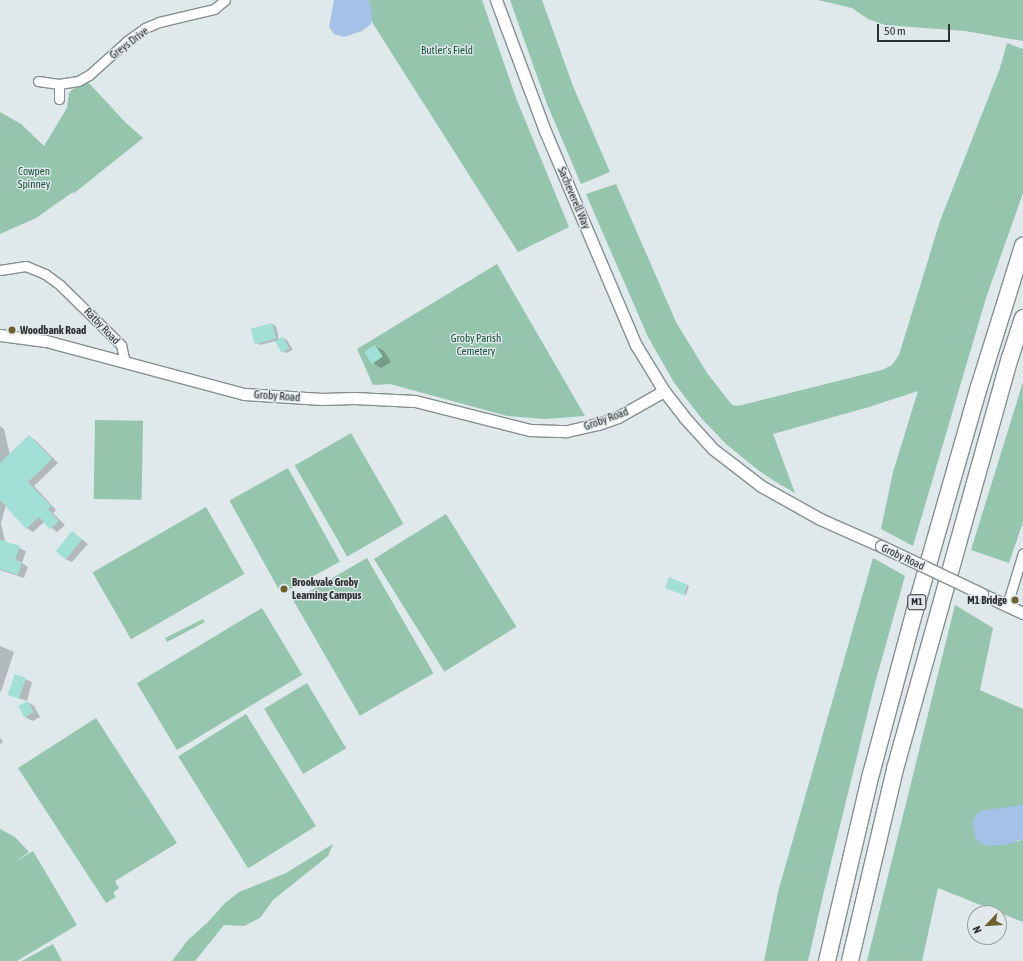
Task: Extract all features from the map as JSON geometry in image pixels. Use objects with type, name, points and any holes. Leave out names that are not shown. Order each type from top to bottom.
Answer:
[{"type":"highway","name":"M1","points":[[827,961],[872,774],[915,610],[979,386],[1023,246]]},
{"type":"highway","name":"M1","points":[[850,961],[895,769],[1008,366],[1023,318]]},
{"type":"street","name":"Greys Drive","points":[[38,81],[58,84],[78,81],[89,75],[127,41],[145,28],[159,22],[214,9],[225,0]]},
{"type":"street","name":"Sacheverell Way","points":[[496,0],[545,131],[636,345],[664,391]]},
{"type":"street","points":[[58,84],[59,99]]},
{"type":"street","name":"Ratby Road","points":[[0,270],[26,266],[45,274],[60,285],[121,345],[125,363],[46,341],[0,335]]},
{"type":"street","name":"Groby Road","points":[[125,363],[244,394],[322,399],[361,398],[415,401],[522,429],[548,432],[567,431],[603,423],[633,409],[664,391],[684,418],[713,449],[761,486],[820,519],[1023,613]]},
{"type":"street","points":[[1007,605],[1023,553]]},
{"type":"green space","name":"Butler's Field","points":[[358,0],[482,0],[516,98],[569,227],[518,252]]},
{"type":"green space","points":[[510,0],[542,0],[573,86],[610,172],[581,184],[547,104]]},
{"type":"green space","points":[[818,0],[1023,0],[1023,41],[965,31],[885,25],[868,19],[852,8]]},
{"type":"green space","points":[[1007,43],[1023,49],[1023,193],[986,298],[913,546],[881,529],[893,472],[918,391],[869,407],[773,434],[795,493],[776,482],[758,470],[726,444],[702,419],[675,384],[648,337],[586,194],[616,184],[676,322],[707,373],[732,405],[738,406],[882,370],[892,365],[899,355],[940,221],[1000,68]]},
{"type":"green space","name":"Cowpen Spinney","points":[[88,82],[125,122],[143,138],[73,194],[73,192],[36,218],[0,234],[0,112],[21,124],[44,146],[67,108],[69,93],[73,89]]},
{"type":"green space","name":"Groby Parish Cemetery","points":[[497,264],[585,416],[545,419],[507,416],[390,384],[373,385],[357,349]]},
{"type":"green space","points":[[1023,382],[1023,522],[1009,563],[971,550]]},
{"type":"green space","points":[[95,420],[143,421],[142,500],[94,499]]},
{"type":"green space","points":[[351,433],[404,524],[347,556],[295,466]]},
{"type":"green space","points":[[288,468],[340,562],[281,594],[229,500]]},
{"type":"green space","points":[[206,507],[244,574],[131,639],[93,572]]},
{"type":"green space","points":[[446,514],[516,627],[444,672],[374,559]]},
{"type":"green space","points":[[367,558],[434,673],[360,716],[293,600]]},
{"type":"green space","points":[[873,558],[905,576],[874,687],[808,961],[764,961],[778,892]]},
{"type":"green space","points":[[955,605],[993,628],[980,690],[1023,709],[1023,805],[1021,805],[1017,842],[1023,839],[1023,922],[1007,916],[1007,905],[980,905],[938,888],[922,961],[867,961]]},
{"type":"green space","points":[[262,608],[302,675],[177,750],[137,683]]},
{"type":"green space","points":[[203,619],[205,622],[167,642],[165,638]]},
{"type":"green space","points":[[307,683],[346,748],[303,774],[264,709]]},
{"type":"green space","points":[[246,714],[316,826],[248,868],[178,756]]},
{"type":"green space","points":[[96,718],[177,843],[115,881],[119,888],[113,893],[116,897],[106,903],[18,768]]},
{"type":"green space","points":[[0,829],[15,837],[29,852],[13,863],[33,851],[77,925],[17,961],[0,961]]},
{"type":"green space","points":[[333,844],[328,856],[273,900],[260,918],[244,926],[224,925],[195,961],[172,961],[188,940],[208,922],[225,903],[239,892],[286,873]]},
{"type":"green space","points":[[53,944],[62,961],[22,961]]},
{"type":"water","points":[[334,0],[369,0],[372,10],[371,24],[362,31],[344,37],[334,34],[329,27]]},
{"type":"water","points":[[1023,805],[1023,839],[1005,845],[987,846],[980,843],[976,839],[972,822],[980,811]]},
{"type":"building","points":[[272,323],[276,338],[255,344],[251,329]]},
{"type":"building","points":[[283,337],[289,348],[281,353],[275,341]]},
{"type":"building","points":[[375,345],[383,357],[372,364],[364,352]]},
{"type":"building","points":[[29,435],[52,459],[28,482],[51,506],[48,509],[59,521],[50,529],[39,517],[26,529],[0,500],[0,463]]},
{"type":"building","points":[[72,531],[82,539],[66,559],[56,551]]},
{"type":"building","points":[[0,540],[20,546],[15,560],[22,562],[18,575],[0,569]]},
{"type":"building","points":[[669,577],[687,585],[684,595],[665,588]]},
{"type":"building","points":[[15,674],[26,678],[19,699],[7,695]]},
{"type":"building","points":[[28,701],[34,713],[24,718],[18,706]]},
{"type":"place","name":"Woodbank Road","points":[[12,330]]},
{"type":"place","name":"Brookvale Groby Learning Campus","points":[[284,589]]},
{"type":"place","name":"M1 Bridge","points":[[1015,600]]}]
